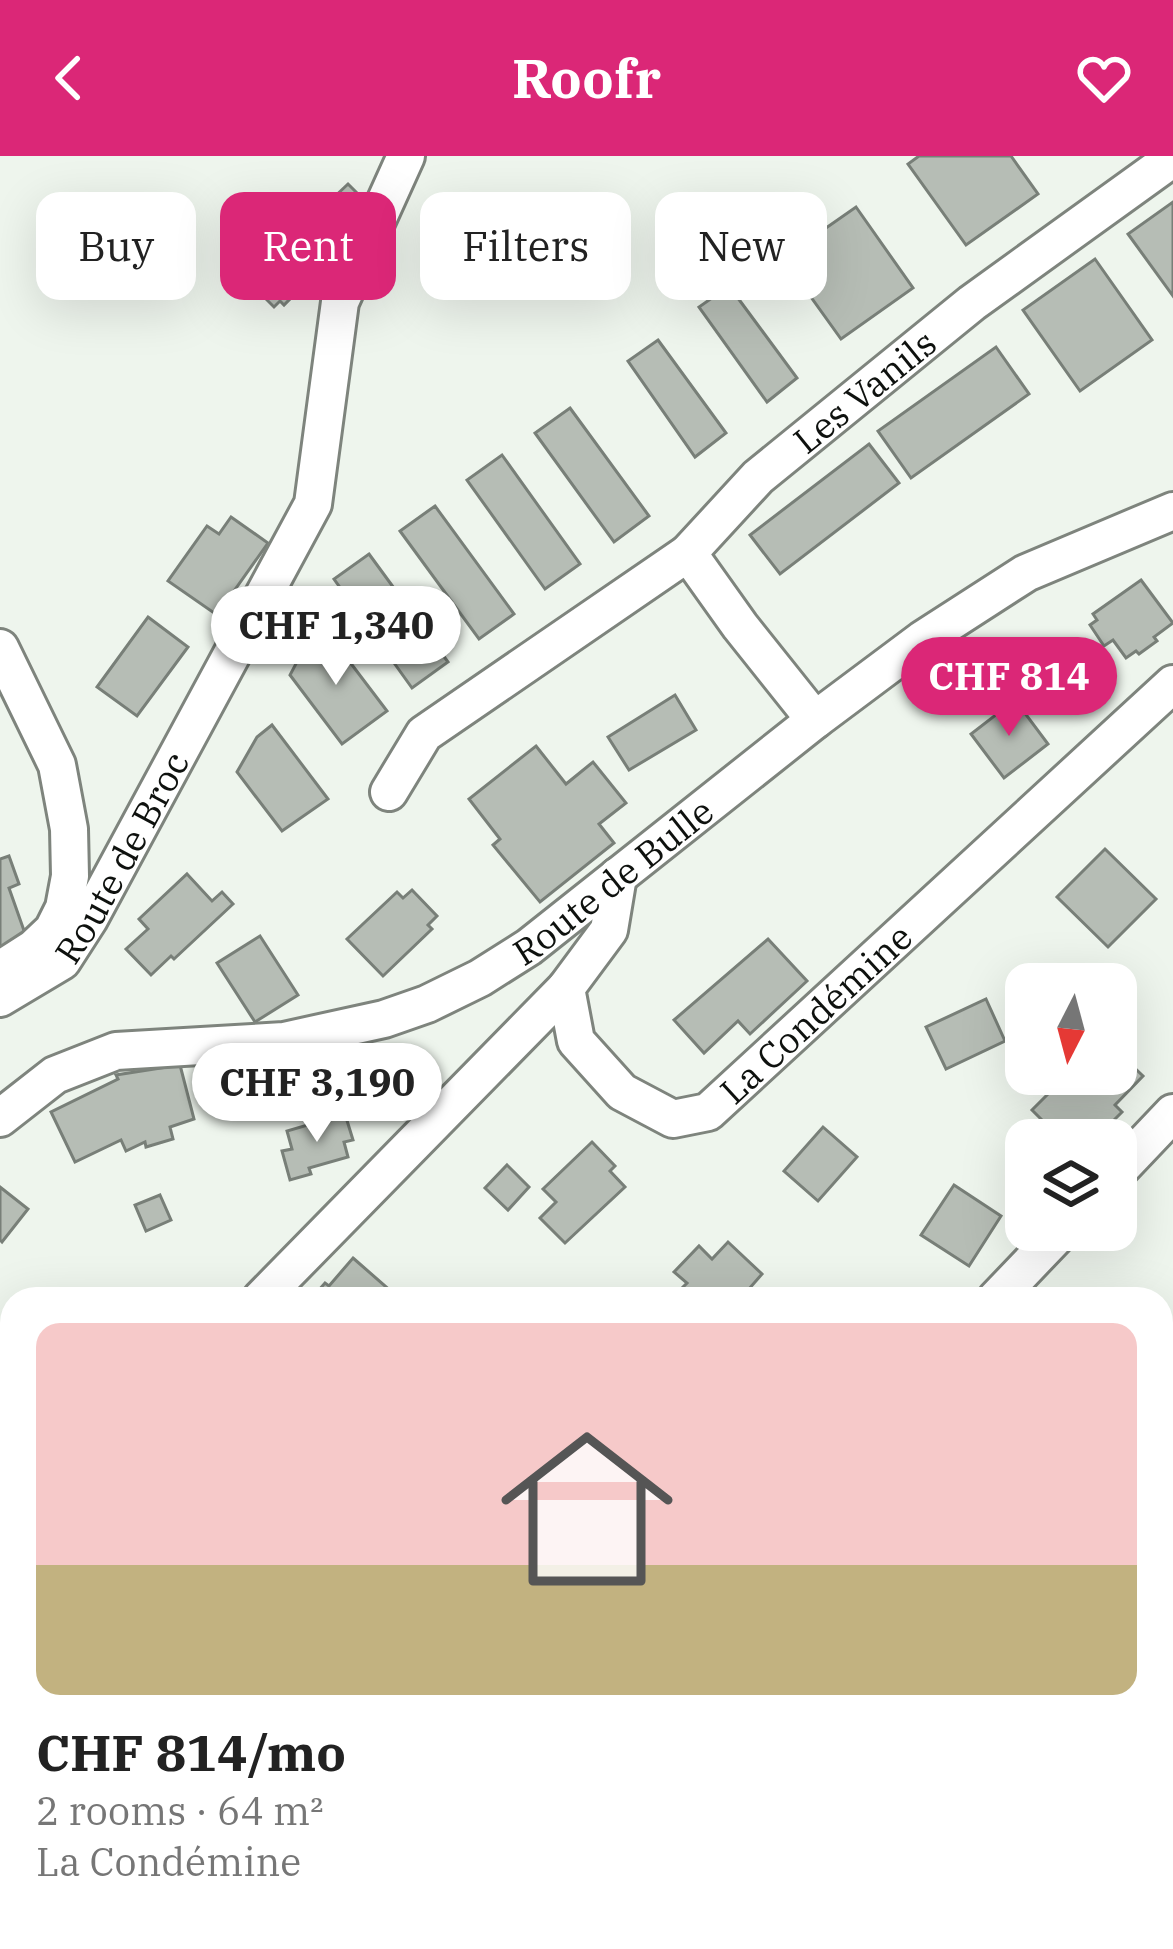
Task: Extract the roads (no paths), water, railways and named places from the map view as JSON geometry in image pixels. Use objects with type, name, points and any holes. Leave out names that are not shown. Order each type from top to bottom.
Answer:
[{"type":"street","name":"Route de Broc","points":[[0,998],[62,962],[313,504],[340,302],[406,156]]},
{"type":"street","name":"Les Vanils","points":[[389,792],[424,734],[688,553],[758,477],[972,303],[1173,158]]},
{"type":"street","name":"Route de Bulle","points":[[0,1118],[55,1075],[116,1051],[284,1041],[384,1019],[480,978],[529,946],[922,640],[1026,573],[1173,511]]},
{"type":"street","points":[[688,553],[815,720]]},
{"type":"street","points":[[0,648],[57,765],[69,829],[70,876],[64,908],[53,930],[0,970]]},
{"type":"street","name":"La Condémine","points":[[566,988],[576,1041],[622,1092],[673,1119],[707,1112],[1173,684]]},
{"type":"street","points":[[273,1287],[566,988],[609,930],[618,876]]},
{"type":"street","points":[[1137,1151],[1173,1113]]},
{"type":"street","points":[[1007,1287],[1042,1251]]}]
